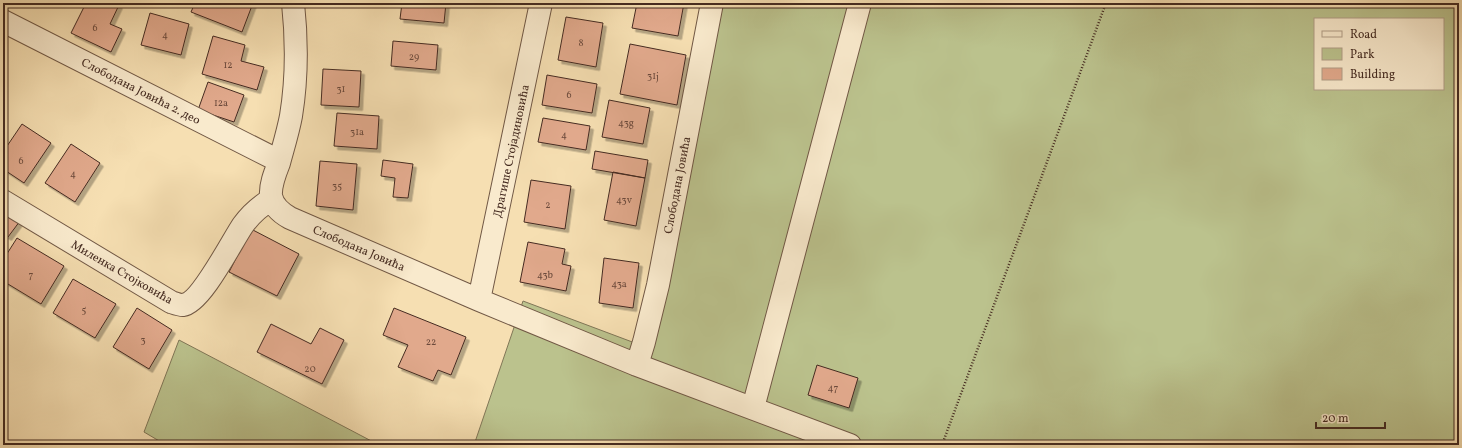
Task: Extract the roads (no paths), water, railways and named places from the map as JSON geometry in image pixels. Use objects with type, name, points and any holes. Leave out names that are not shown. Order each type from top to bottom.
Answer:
[{"type":"street","points":[[272,199],[273,181],[291,116],[294,86],[295,49],[293,3]]},
{"type":"street","name":"Драгише Стојадиновића","points":[[479,300],[541,3]]},
{"type":"street","name":"Слободана Јовића","points":[[637,365],[658,285],[712,3]]},
{"type":"street","points":[[753,408],[860,3]]},
{"type":"street","name":"Слободана Јовића 2. део","points":[[3,21],[279,161]]},
{"type":"street","name":"Слободана Јовића","points":[[272,199],[281,213],[290,218],[479,300],[637,365],[850,445]]},
{"type":"street","name":"Миленка Стојковића","points":[[3,201],[171,302],[183,305],[192,300],[205,286],[243,225],[255,211],[272,199]]}]
